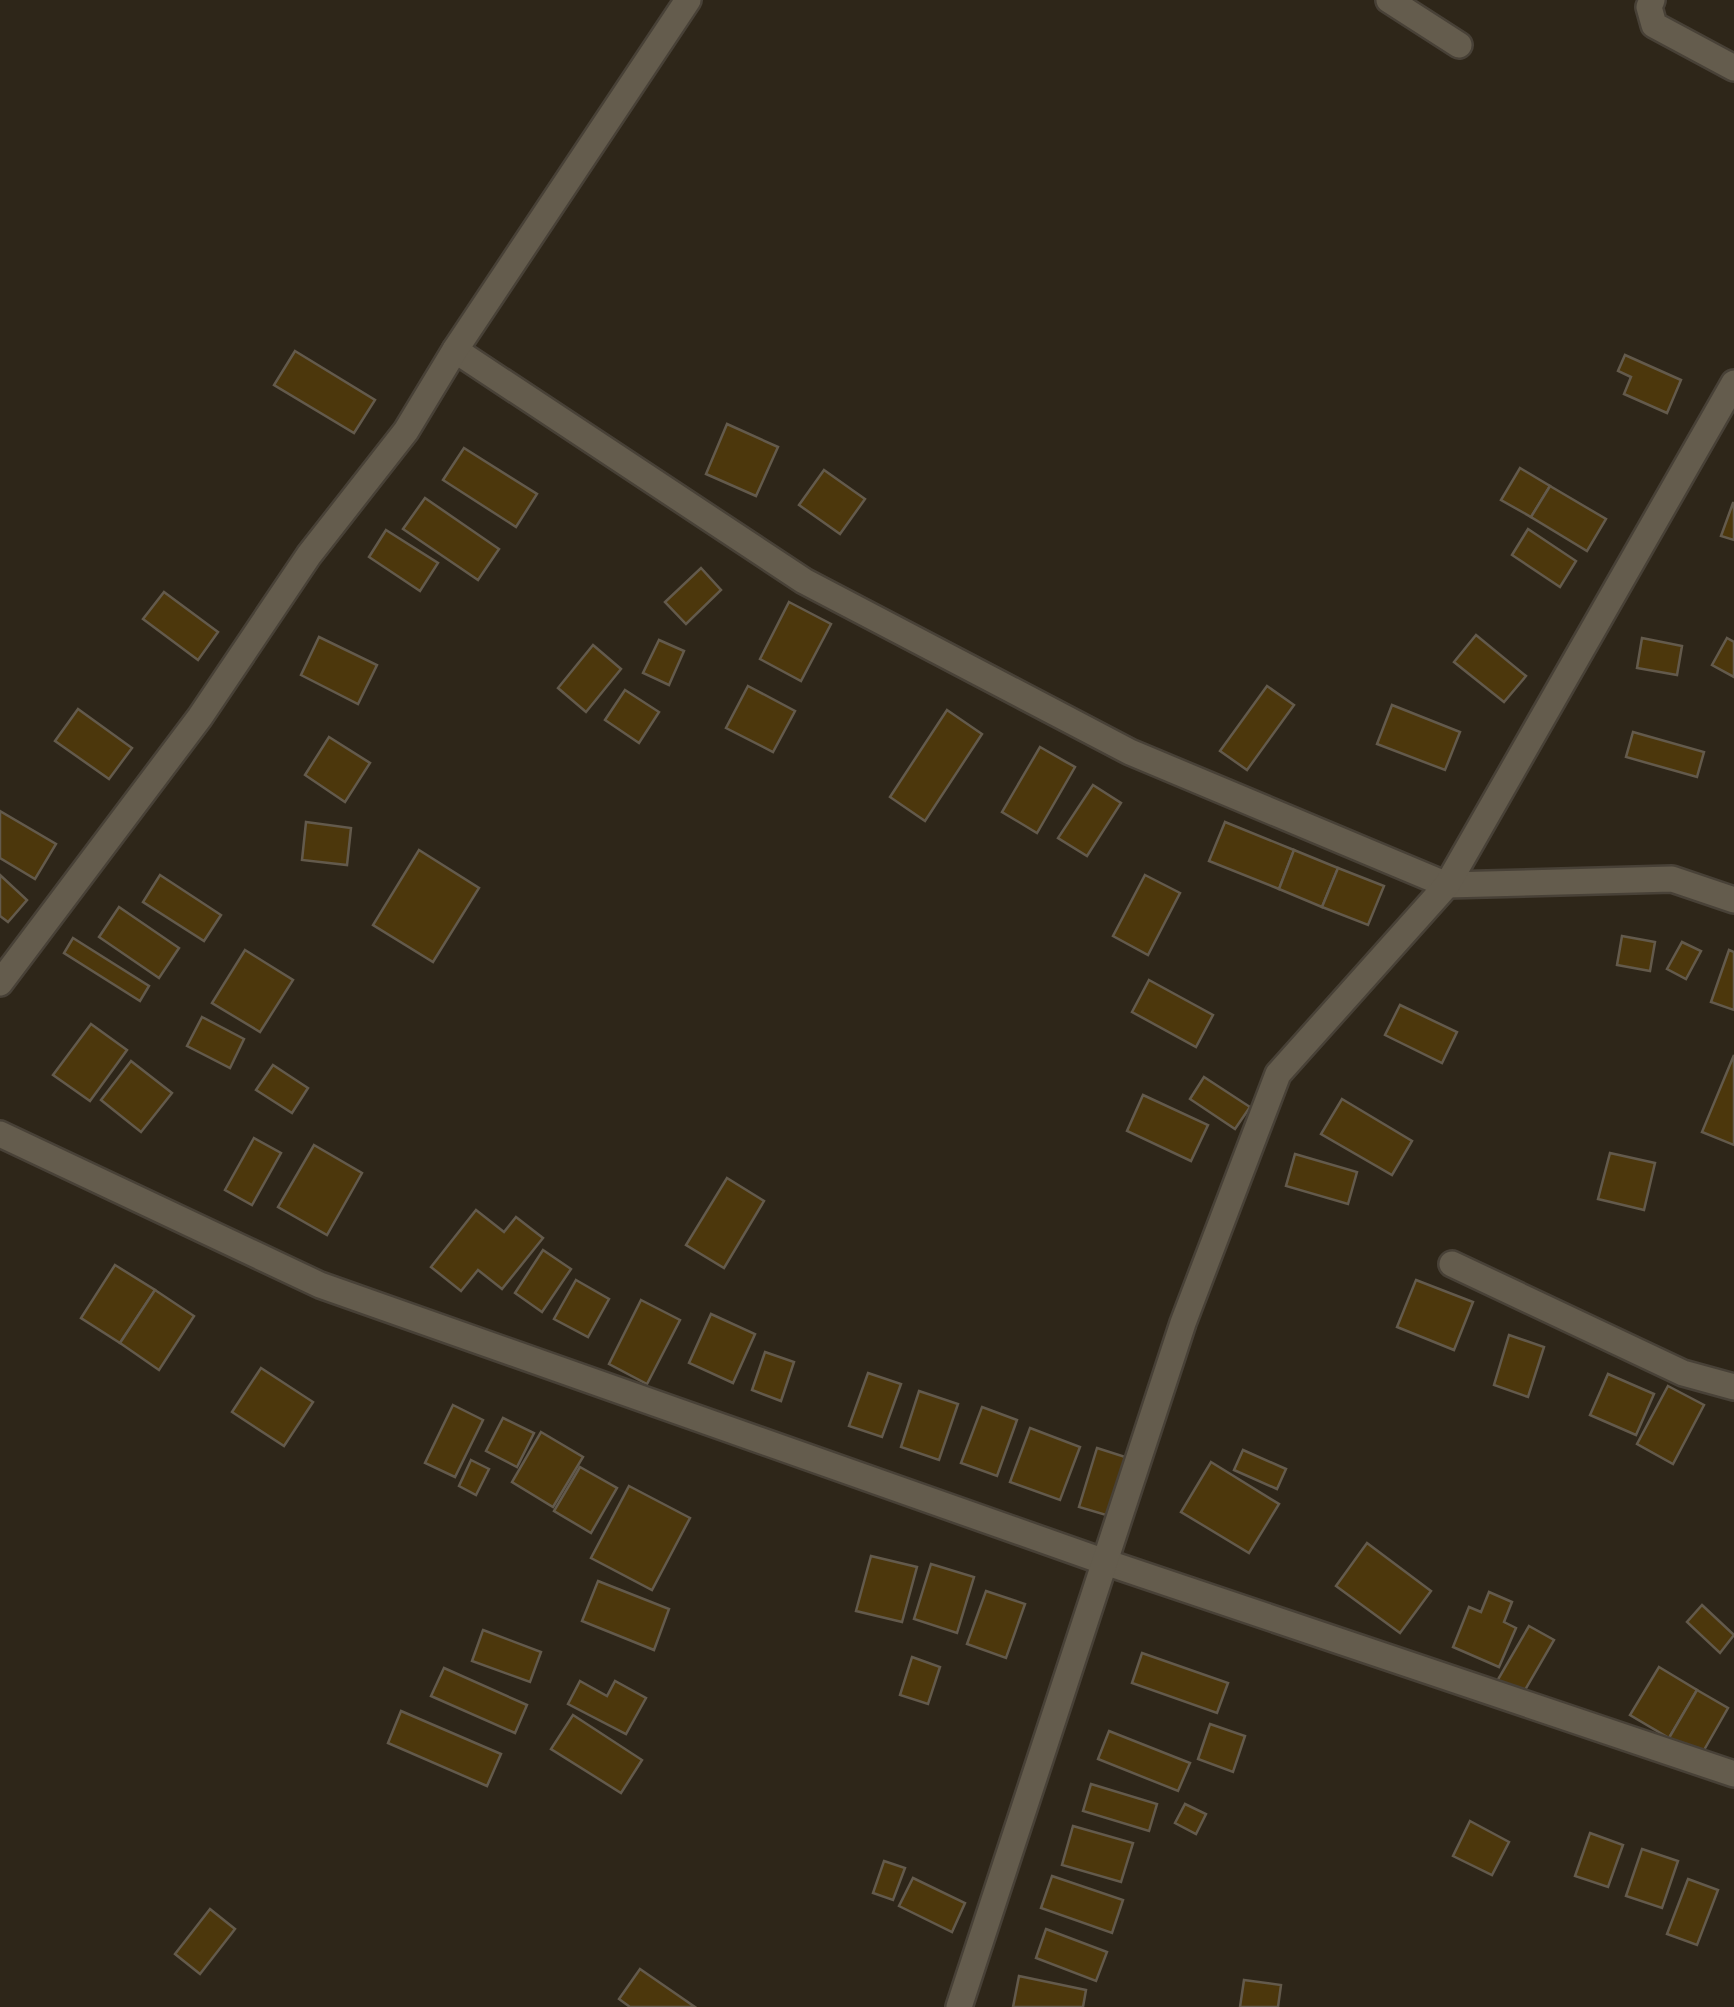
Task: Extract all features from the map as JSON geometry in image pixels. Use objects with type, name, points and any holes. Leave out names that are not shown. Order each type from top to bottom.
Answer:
[{"type":"street","points":[[0,983],[200,717],[309,556],[406,431],[455,350],[688,0]]},
{"type":"street","points":[[1389,0],[1459,46]]},
{"type":"street","points":[[1652,0],[1649,8],[1654,25],[1734,68]]},
{"type":"street","points":[[455,350],[804,582],[1130,752],[1447,884],[1672,880],[1734,900]]},
{"type":"street","points":[[959,2007],[1183,1323],[1278,1074],[1447,884],[1734,383]]},
{"type":"street","points":[[0,1134],[320,1285],[1105,1562],[1734,1774]]},
{"type":"street","points":[[1452,1264],[1683,1374],[1734,1387]]},
{"type":"building","points":[[295,351],[375,400],[354,433],[274,385]]},
{"type":"building","points":[[1625,355],[1681,380],[1667,413],[1624,394],[1631,377],[1618,371]]},
{"type":"building","points":[[727,424],[778,447],[756,496],[706,474]]},
{"type":"building","points":[[464,448],[537,494],[516,527],[443,480]]},
{"type":"building","points":[[1520,468],[1550,486],[1531,517],[1501,500]]},
{"type":"building","points":[[824,470],[865,499],[840,534],[799,505]]},
{"type":"building","points":[[1550,486],[1606,519],[1587,551],[1531,517]]},
{"type":"building","points":[[425,498],[499,549],[478,580],[403,529]]},
{"type":"building","points":[[1734,503],[1734,540],[1721,536]]},
{"type":"building","points":[[1528,529],[1576,561],[1560,587],[1512,555]]},
{"type":"building","points":[[386,530],[438,563],[420,591],[369,557]]},
{"type":"building","points":[[701,568],[721,590],[686,624],[665,602]]},
{"type":"building","points":[[164,592],[218,632],[198,660],[143,619]]},
{"type":"building","points":[[789,602],[831,624],[801,681],[760,659]]},
{"type":"building","points":[[1476,635],[1526,676],[1504,702],[1454,662]]},
{"type":"building","points":[[319,637],[377,665],[358,704],[301,675]]},
{"type":"building","points":[[1642,638],[1682,646],[1677,675],[1637,668]]},
{"type":"building","points":[[1727,638],[1734,642],[1734,677],[1712,665]]},
{"type":"building","points":[[659,640],[684,651],[669,685],[643,673]]},
{"type":"building","points":[[593,645],[621,669],[586,712],[558,688]]},
{"type":"building","points":[[748,686],[795,711],[773,752],[726,728]]},
{"type":"building","points":[[1267,686],[1294,705],[1247,770],[1220,751]]},
{"type":"building","points":[[625,690],[659,712],[639,743],[605,720]]},
{"type":"building","points":[[1392,705],[1460,732],[1445,770],[1377,744]]},
{"type":"building","points":[[78,709],[132,748],[109,779],[55,741]]},
{"type":"building","points":[[947,710],[982,734],[925,821],[890,797]]},
{"type":"building","points":[[1633,732],[1704,752],[1697,777],[1626,757]]},
{"type":"building","points":[[329,737],[370,763],[345,802],[305,775]]},
{"type":"building","points":[[1040,747],[1075,767],[1037,833],[1002,812]]},
{"type":"building","points":[[1093,785],[1121,803],[1087,856],[1058,838]]},
{"type":"building","points":[[0,811],[56,844],[35,879],[0,858]]},
{"type":"building","points":[[306,822],[351,828],[347,865],[302,860]]},
{"type":"building","points":[[1225,822],[1294,850],[1279,889],[1209,861]]},
{"type":"building","points":[[419,850],[479,888],[433,962],[373,925]]},
{"type":"building","points":[[1294,850],[1338,868],[1322,907],[1279,889]]},
{"type":"building","points":[[1338,868],[1384,886],[1368,925],[1322,907]]},
{"type":"building","points":[[0,875],[27,900],[8,922],[0,916]]},
{"type":"building","points":[[160,875],[221,915],[204,941],[143,902]]},
{"type":"building","points":[[1145,875],[1180,893],[1148,955],[1113,936]]},
{"type":"building","points":[[119,907],[179,948],[159,978],[99,937]]},
{"type":"building","points":[[1622,936],[1655,942],[1650,971],[1617,965]]},
{"type":"building","points":[[73,938],[149,986],[140,1001],[64,953]]},
{"type":"building","points":[[1682,942],[1701,951],[1686,979],[1667,969]]},
{"type":"building","points":[[245,950],[293,980],[260,1032],[212,1003]]},
{"type":"building","points":[[1729,950],[1734,952],[1734,1010],[1711,1002]]},
{"type":"building","points":[[1149,980],[1213,1015],[1196,1047],[1132,1012]]},
{"type":"building","points":[[1400,1005],[1457,1032],[1442,1063],[1385,1035]]},
{"type":"building","points":[[202,1017],[244,1039],[230,1068],[187,1046]]},
{"type":"building","points":[[91,1024],[127,1050],[90,1101],[53,1075]]},
{"type":"building","points":[[1734,1055],[1734,1145],[1702,1132]]},
{"type":"building","points":[[131,1061],[172,1093],[141,1132],[101,1100]]},
{"type":"building","points":[[273,1065],[308,1088],[292,1113],[256,1090]]},
{"type":"building","points":[[1204,1077],[1250,1107],[1235,1129],[1190,1099]]},
{"type":"building","points":[[1143,1095],[1208,1125],[1191,1161],[1127,1131]]},
{"type":"building","points":[[1342,1099],[1412,1141],[1392,1175],[1321,1134]]},
{"type":"building","points":[[254,1138],[281,1153],[252,1205],[225,1190]]},
{"type":"building","points":[[314,1145],[362,1173],[327,1235],[278,1207]]},
{"type":"building","points":[[1610,1153],[1655,1163],[1644,1210],[1598,1199]]},
{"type":"building","points":[[1295,1154],[1357,1172],[1348,1204],[1286,1186]]},
{"type":"building","points":[[727,1178],[764,1201],[724,1268],[686,1245]]},
{"type":"building","points":[[476,1210],[504,1232],[516,1217],[543,1238],[502,1289],[478,1270],[461,1291],[431,1267]]},
{"type":"building","points":[[543,1250],[571,1269],[542,1312],[515,1293]]},
{"type":"building","points":[[115,1265],[155,1290],[120,1343],[81,1318]]},
{"type":"building","points":[[576,1280],[609,1299],[588,1337],[554,1319]]},
{"type":"building","points":[[1416,1280],[1473,1302],[1454,1350],[1397,1327]]},
{"type":"building","points":[[155,1290],[194,1316],[159,1370],[120,1343]]},
{"type":"building","points":[[641,1300],[680,1320],[647,1384],[609,1364]]},
{"type":"building","points":[[711,1314],[755,1334],[733,1383],[689,1363]]},
{"type":"building","points":[[1509,1335],[1544,1347],[1528,1397],[1494,1385]]},
{"type":"building","points":[[765,1352],[794,1362],[781,1401],[752,1390]]},
{"type":"building","points":[[261,1368],[313,1402],[284,1446],[232,1412]]},
{"type":"building","points":[[868,1373],[901,1384],[882,1437],[849,1426]]},
{"type":"building","points":[[1608,1374],[1654,1394],[1636,1435],[1590,1415]]},
{"type":"building","points":[[1668,1386],[1704,1405],[1673,1464],[1637,1444]]},
{"type":"building","points":[[919,1391],[958,1404],[939,1460],[901,1447]]},
{"type":"building","points":[[453,1405],[483,1420],[455,1477],[425,1463]]},
{"type":"building","points":[[982,1407],[1017,1420],[997,1476],[961,1463]]},
{"type":"building","points":[[503,1418],[534,1433],[517,1467],[486,1451]]},
{"type":"building","points":[[1030,1428],[1080,1447],[1060,1500],[1010,1482]]},
{"type":"building","points":[[541,1432],[583,1457],[553,1507],[512,1482]]},
{"type":"building","points":[[1097,1448],[1141,1462],[1123,1520],[1079,1507]]},
{"type":"building","points":[[1243,1450],[1286,1469],[1277,1489],[1234,1470]]},
{"type":"building","points":[[471,1460],[489,1469],[476,1495],[459,1486]]},
{"type":"building","points":[[1211,1462],[1279,1504],[1249,1553],[1181,1512]]},
{"type":"building","points":[[580,1467],[617,1488],[591,1533],[554,1511]]},
{"type":"building","points":[[629,1486],[690,1518],[652,1590],[591,1558]]},
{"type":"building","points":[[1367,1543],[1431,1591],[1400,1633],[1336,1586]]},
{"type":"building","points":[[871,1556],[917,1567],[902,1622],[856,1611]]},
{"type":"building","points":[[931,1564],[974,1577],[957,1633],[914,1619]]},
{"type":"building","points":[[598,1581],[669,1609],[654,1650],[582,1621]]},
{"type":"building","points":[[986,1591],[1025,1604],[1006,1658],[967,1644]]},
{"type":"building","points":[[1489,1592],[1512,1602],[1504,1622],[1516,1628],[1499,1667],[1453,1647],[1469,1607],[1481,1612]]},
{"type":"building","points":[[1702,1605],[1734,1635],[1720,1653],[1687,1622]]},
{"type":"building","points":[[1529,1626],[1554,1640],[1518,1702],[1493,1688]]},
{"type":"building","points":[[483,1630],[541,1652],[530,1682],[472,1661]]},
{"type":"building","points":[[1142,1653],[1228,1683],[1217,1713],[1132,1683]]},
{"type":"building","points":[[912,1657],[940,1667],[928,1704],[900,1695]]},
{"type":"building","points":[[1659,1667],[1697,1690],[1669,1738],[1630,1715]]},
{"type":"building","points":[[444,1668],[527,1705],[515,1733],[431,1696]]},
{"type":"building","points":[[580,1681],[607,1696],[615,1681],[646,1698],[626,1734],[568,1704]]},
{"type":"building","points":[[1697,1690],[1728,1708],[1700,1757],[1669,1738]]},
{"type":"building","points":[[401,1711],[501,1754],[487,1786],[388,1743]]},
{"type":"building","points":[[573,1715],[642,1760],[621,1793],[551,1749]]},
{"type":"building","points":[[1210,1724],[1245,1736],[1233,1772],[1198,1759]]},
{"type":"building","points":[[1109,1731],[1190,1763],[1178,1791],[1098,1759]]},
{"type":"building","points":[[1091,1784],[1157,1804],[1149,1831],[1083,1811]]},
{"type":"building","points":[[1185,1804],[1206,1814],[1196,1834],[1175,1823]]},
{"type":"building","points":[[1470,1821],[1509,1842],[1492,1875],[1453,1856]]},
{"type":"building","points":[[1073,1826],[1133,1843],[1121,1882],[1062,1865]]},
{"type":"building","points":[[1590,1833],[1623,1845],[1608,1887],[1575,1876]]},
{"type":"building","points":[[1642,1849],[1678,1861],[1662,1908],[1626,1896]]},
{"type":"building","points":[[884,1861],[905,1868],[893,1900],[873,1893]]},
{"type":"building","points":[[1052,1876],[1123,1900],[1112,1933],[1041,1908]]},
{"type":"building","points":[[913,1878],[965,1903],[952,1932],[899,1906]]},
{"type":"building","points":[[1688,1879],[1718,1890],[1697,1945],[1667,1934]]},
{"type":"building","points":[[210,1909],[235,1929],[200,1974],[175,1954]]},
{"type":"building","points":[[1046,1929],[1107,1952],[1096,1981],[1036,1958]]},
{"type":"building","points":[[640,1969],[695,2007],[630,2007],[619,1999]]},
{"type":"building","points":[[1019,1976],[1086,1990],[1083,2007],[1013,2007]]},
{"type":"building","points":[[1244,1980],[1281,1985],[1278,2007],[1240,2007]]}]
